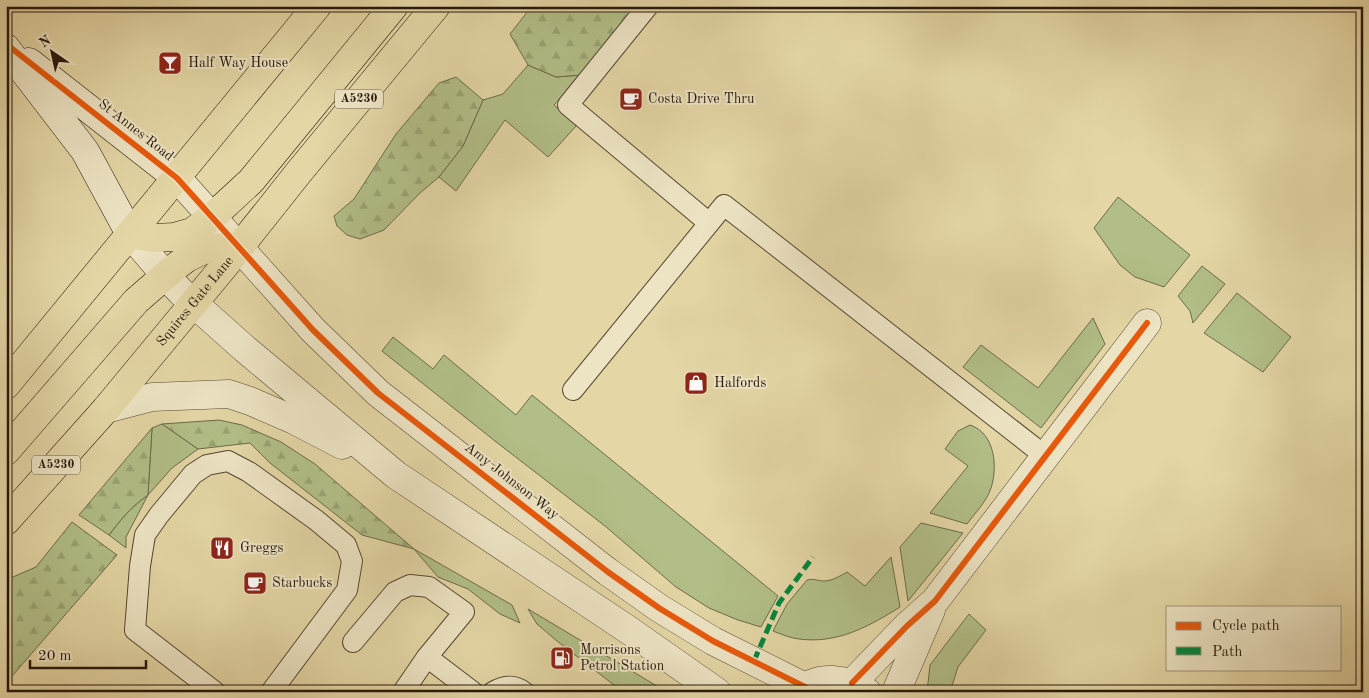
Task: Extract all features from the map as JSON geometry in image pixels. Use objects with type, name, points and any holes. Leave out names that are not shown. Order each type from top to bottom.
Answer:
[{"type":"main road","points":[[6,385],[317,6]]},
{"type":"main road","points":[[130,234],[153,238],[174,237],[192,232],[212,217],[257,173],[394,6]]},
{"type":"main road","name":"Squires Gate Lane","points":[[6,521],[106,409],[436,6]]},
{"type":"main road","points":[[6,451],[136,301],[187,258],[208,248],[239,247]]},
{"type":"street","name":"St Annes Road","points":[[6,44],[177,178],[239,247]]},
{"type":"street","points":[[6,48],[85,151],[130,234],[166,276],[245,350],[396,475]]},
{"type":"street","name":"Amy Johnson Way","points":[[239,247],[298,314],[378,393],[608,572],[659,608],[713,641],[803,689]]},
{"type":"street","points":[[803,689],[815,682],[830,679],[860,688],[907,626],[935,601],[1147,323]]},
{"type":"street","points":[[106,409],[152,397],[229,394],[294,420],[396,475],[630,631],[717,692]]},
{"type":"street","points":[[896,692],[935,601]]},
{"type":"lane","points":[[648,6],[568,105],[709,223]]},
{"type":"lane","points":[[573,390],[724,205],[1045,456]]},
{"type":"lane","points":[[215,692],[135,630],[140,566],[145,535],[193,474],[207,465],[228,461],[249,472],[316,520],[346,545],[352,561],[347,590],[271,692]]},
{"type":"lane","points":[[353,642],[395,592],[410,585],[429,586],[464,612],[427,657],[403,692]]},
{"type":"lane","points":[[427,657],[473,692]]},
{"type":"lane","points":[[493,692],[501,687],[518,687],[524,692]]},
{"type":"green space","points":[[532,6],[639,6],[581,75],[556,77],[528,65],[510,34]]},
{"type":"green space","points":[[528,65],[556,77],[581,75],[554,105],[577,125],[548,157],[505,120],[456,191],[439,177],[463,146],[483,100],[503,94]]},
{"type":"green space","points":[[456,77],[483,100],[463,146],[439,177],[420,193],[384,230],[360,239],[347,235],[337,226],[334,216],[354,199],[396,134],[439,83]]},
{"type":"green space","points":[[1118,197],[1190,255],[1164,287],[1135,277],[1120,265],[1094,228]]},
{"type":"green space","points":[[1202,266],[1225,284],[1193,323],[1190,311],[1178,296]]},
{"type":"green space","points":[[1237,293],[1291,337],[1263,372],[1204,333]]},
{"type":"green space","points":[[1093,318],[1105,344],[1041,428],[963,367],[981,345],[1038,388]]},
{"type":"green space","points":[[393,337],[433,369],[444,355],[516,415],[532,395],[778,596],[761,627],[709,608],[676,587],[605,526],[382,351]]},
{"type":"green space","points":[[219,420],[242,425],[281,442],[315,464],[414,549],[362,535],[270,463],[250,443],[198,449],[162,424]]},
{"type":"green space","points":[[162,424],[198,449],[172,468],[148,495],[152,428]]},
{"type":"green space","points":[[970,425],[985,435],[992,452],[994,470],[989,493],[967,524],[930,513],[968,466],[945,449],[958,431]]},
{"type":"green space","points":[[152,428],[148,495],[136,504],[109,535],[79,515]]},
{"type":"green space","points":[[148,495],[126,537],[126,548],[109,535],[136,504]]},
{"type":"green space","points":[[72,522],[117,555],[6,683],[6,580],[36,567]]},
{"type":"green space","points":[[921,523],[963,533],[908,601],[900,547]]},
{"type":"green space","points":[[414,549],[512,605],[520,623],[500,614],[468,589],[438,577]]},
{"type":"green space","points":[[891,557],[900,607],[864,627],[826,639],[799,639],[773,631],[787,604],[807,580],[827,581],[847,572],[865,586]]},
{"type":"green space","points":[[528,609],[667,692],[623,692],[537,624]]},
{"type":"green space","points":[[969,614],[986,630],[958,667],[950,692],[927,692],[930,665]]},
{"type":"marked path","points":[[754,661],[779,603],[813,557]]},
{"type":"cycle path","points":[[6,44],[177,178],[313,330],[378,393],[608,572],[659,608],[713,641],[805,687]]},
{"type":"cycle path","points":[[852,683],[907,626],[935,601],[1147,323]]},
{"type":"place","name":"Half Way House","points":[[170,63]]},
{"type":"place","name":"Costa Drive Thru","points":[[631,99]]},
{"type":"place","name":"Halfords","points":[[696,383]]},
{"type":"place","name":"Greggs","points":[[222,548]]},
{"type":"place","name":"Starbucks","points":[[255,583]]},
{"type":"place","name":"Morrisons Petrol Station","points":[[562,658]]}]
